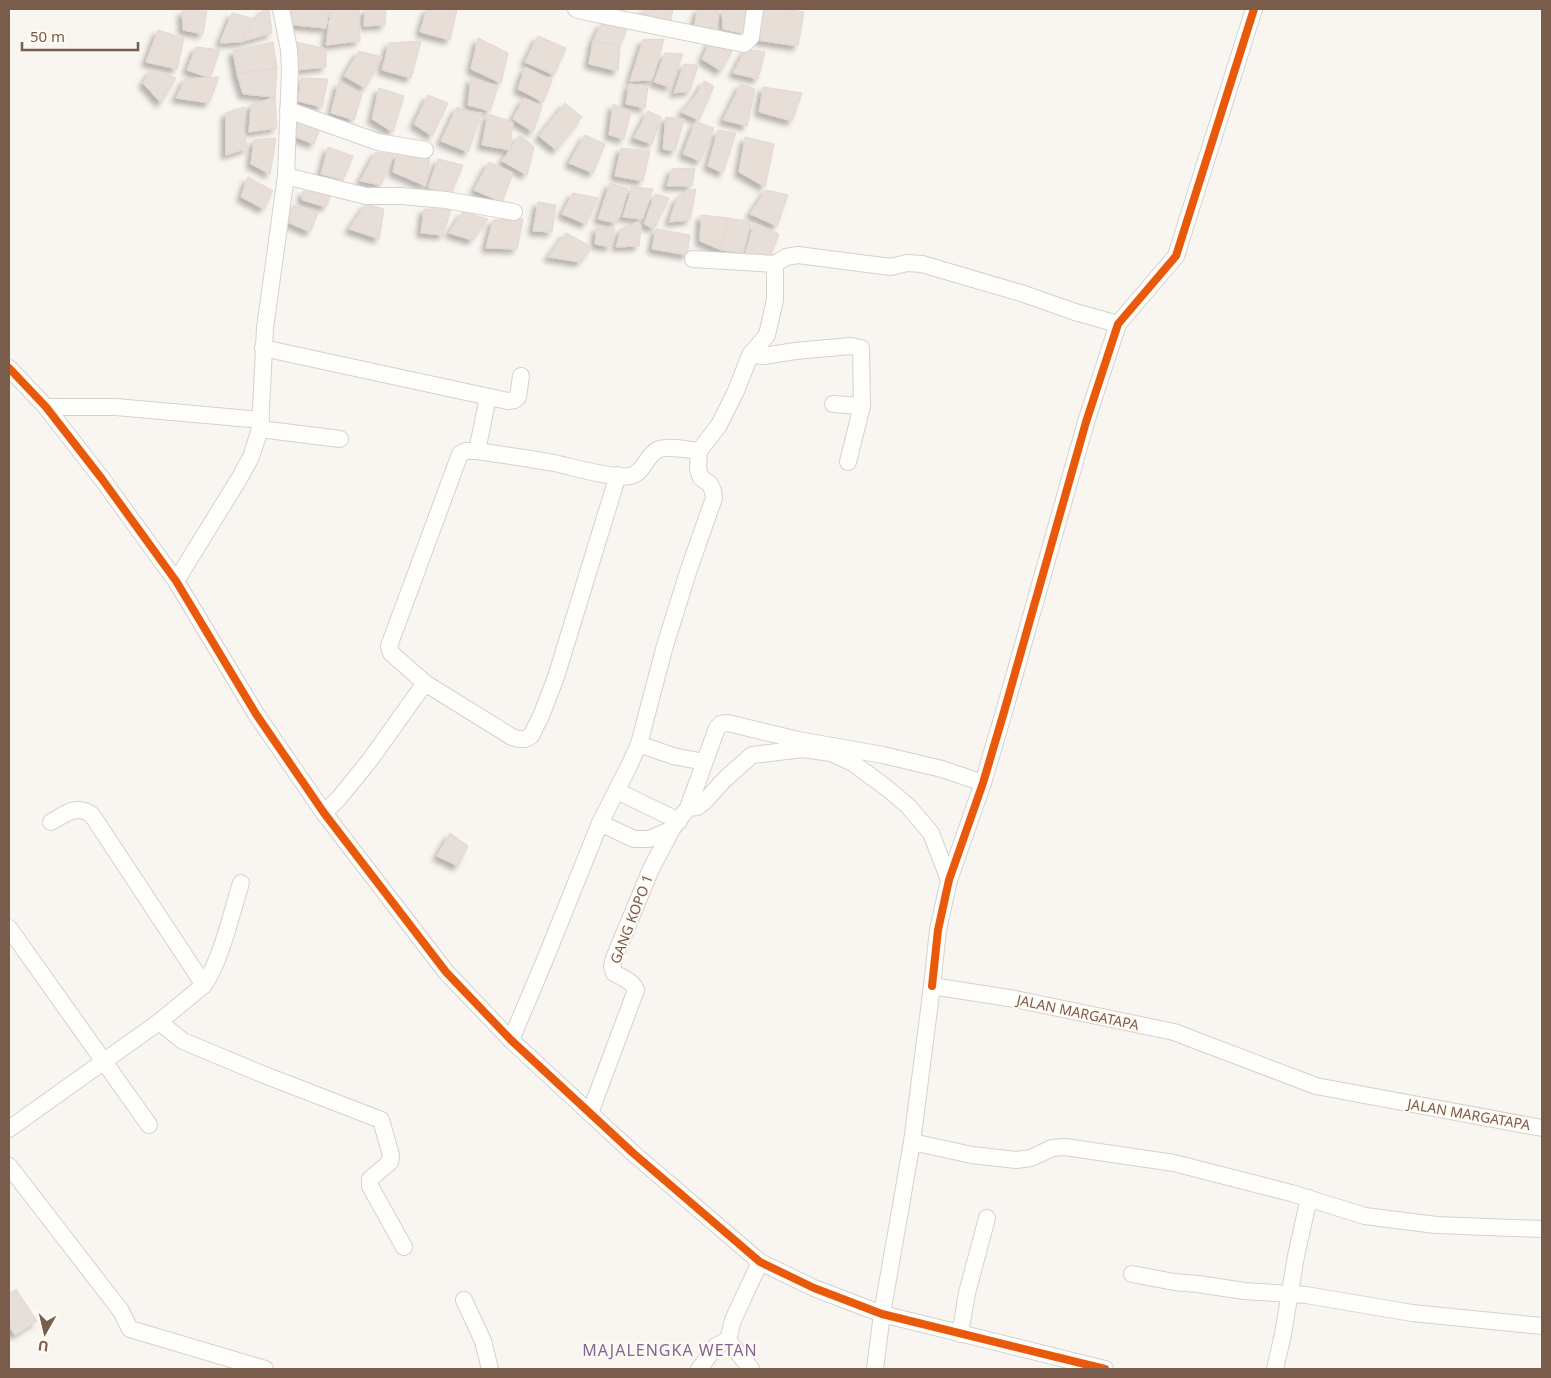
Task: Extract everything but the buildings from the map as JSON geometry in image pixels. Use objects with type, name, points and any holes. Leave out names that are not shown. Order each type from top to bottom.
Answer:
[{"type":"street","points":[[176,582],[251,457],[260,424],[263,348],[286,176],[290,70],[281,9]]},
{"type":"street","points":[[576,9],[744,44],[751,37],[755,9]]},
{"type":"street","points":[[875,1369],[882,1314],[912,1142],[938,930],[949,880],[983,783],[1086,422],[1118,324],[1176,256],[1254,9]]},
{"type":"street","points":[[288,110],[378,142],[424,150]]},
{"type":"street","points":[[286,176],[366,196],[401,196],[446,200],[514,212]]},
{"type":"street","points":[[694,259],[775,264],[786,257],[798,255],[891,267],[922,264],[1118,324]]},
{"type":"street","points":[[511,1040],[600,823],[639,744],[664,649],[714,498],[710,484],[701,478],[698,469],[699,451],[719,425],[736,391],[750,355],[767,335],[775,300],[775,264]]},
{"type":"street","points":[[750,355],[764,356],[795,351],[859,346],[862,351],[862,406],[848,462]]},
{"type":"street","points":[[263,348],[508,401],[518,397],[521,376]]},
{"type":"street","points":[[9,368],[46,407],[102,479],[176,582],[256,714],[324,813],[446,972],[511,1040],[633,1153],[760,1262],[814,1288],[882,1314],[1106,1369]]},
{"type":"street","points":[[477,451],[488,397]]},
{"type":"street","points":[[833,404],[862,406]]},
{"type":"street","points":[[46,407],[116,407],[260,424],[340,439]]},
{"type":"street","points":[[618,475],[556,676],[541,716],[531,736],[525,739],[512,737],[425,683],[390,653],[389,646],[460,454],[466,451],[477,451],[630,476],[636,473],[653,453],[658,450],[667,448],[699,451]]},
{"type":"street","points":[[324,813],[370,760],[425,683]]},
{"type":"street","points":[[680,819],[717,728],[721,724],[728,723],[798,740],[883,755],[942,769],[983,783]]},
{"type":"street","points":[[600,823],[634,840],[649,840],[705,801],[752,754],[760,730]]},
{"type":"street","points":[[639,744],[673,756],[704,762]]},
{"type":"street","points":[[752,754],[803,749],[831,753],[853,763],[908,806],[931,833],[949,880]]},
{"type":"street","points":[[616,791],[680,819]]},
{"type":"street","points":[[51,822],[73,810],[82,810],[92,815],[204,985]]},
{"type":"street","name":"GANG KOPO 1","points":[[590,1113],[636,990],[635,986],[630,982],[614,973],[612,966],[614,958],[651,869],[680,819]]},
{"type":"street","points":[[9,1129],[159,1022],[204,985],[217,959],[241,883]]},
{"type":"street","points":[[9,928],[149,1125]]},
{"type":"street","name":"JALAN MARGATAPA","points":[[932,986],[1015,999],[1174,1032],[1316,1086],[1542,1128]]},
{"type":"street","points":[[159,1022],[183,1041],[380,1120],[391,1155],[390,1162],[370,1179],[370,1186],[404,1247]]},
{"type":"street","points":[[912,1142],[972,1155],[1016,1160],[1031,1158],[1052,1148],[1065,1147],[1165,1161],[1309,1198],[1365,1216],[1436,1225],[1542,1229]]},
{"type":"street","points":[[9,1166],[121,1311],[130,1329],[265,1369]]},
{"type":"street","points":[[1275,1369],[1309,1198]]},
{"type":"street","points":[[960,1334],[967,1293],[987,1218]]},
{"type":"street","points":[[699,1369],[716,1346],[728,1340],[733,1320],[760,1262]]},
{"type":"street","points":[[1132,1274],[1174,1282],[1244,1291],[1306,1295],[1412,1312],[1542,1326]]},
{"type":"street","points":[[464,1300],[484,1341],[490,1369]]},
{"type":"street","points":[[728,1340],[751,1369]]},
{"type":"cycle path","points":[[932,986],[938,930],[949,880],[983,783],[1086,422],[1118,324],[1176,256],[1254,9]]},
{"type":"cycle path","points":[[9,368],[46,407],[102,479],[176,581],[256,714],[324,813],[446,972],[511,1040],[633,1153],[760,1262],[814,1288],[882,1314],[1105,1369]]},
{"type":"district","name":"MAJALENGKA WETAN","points":[[670,1350]]}]
